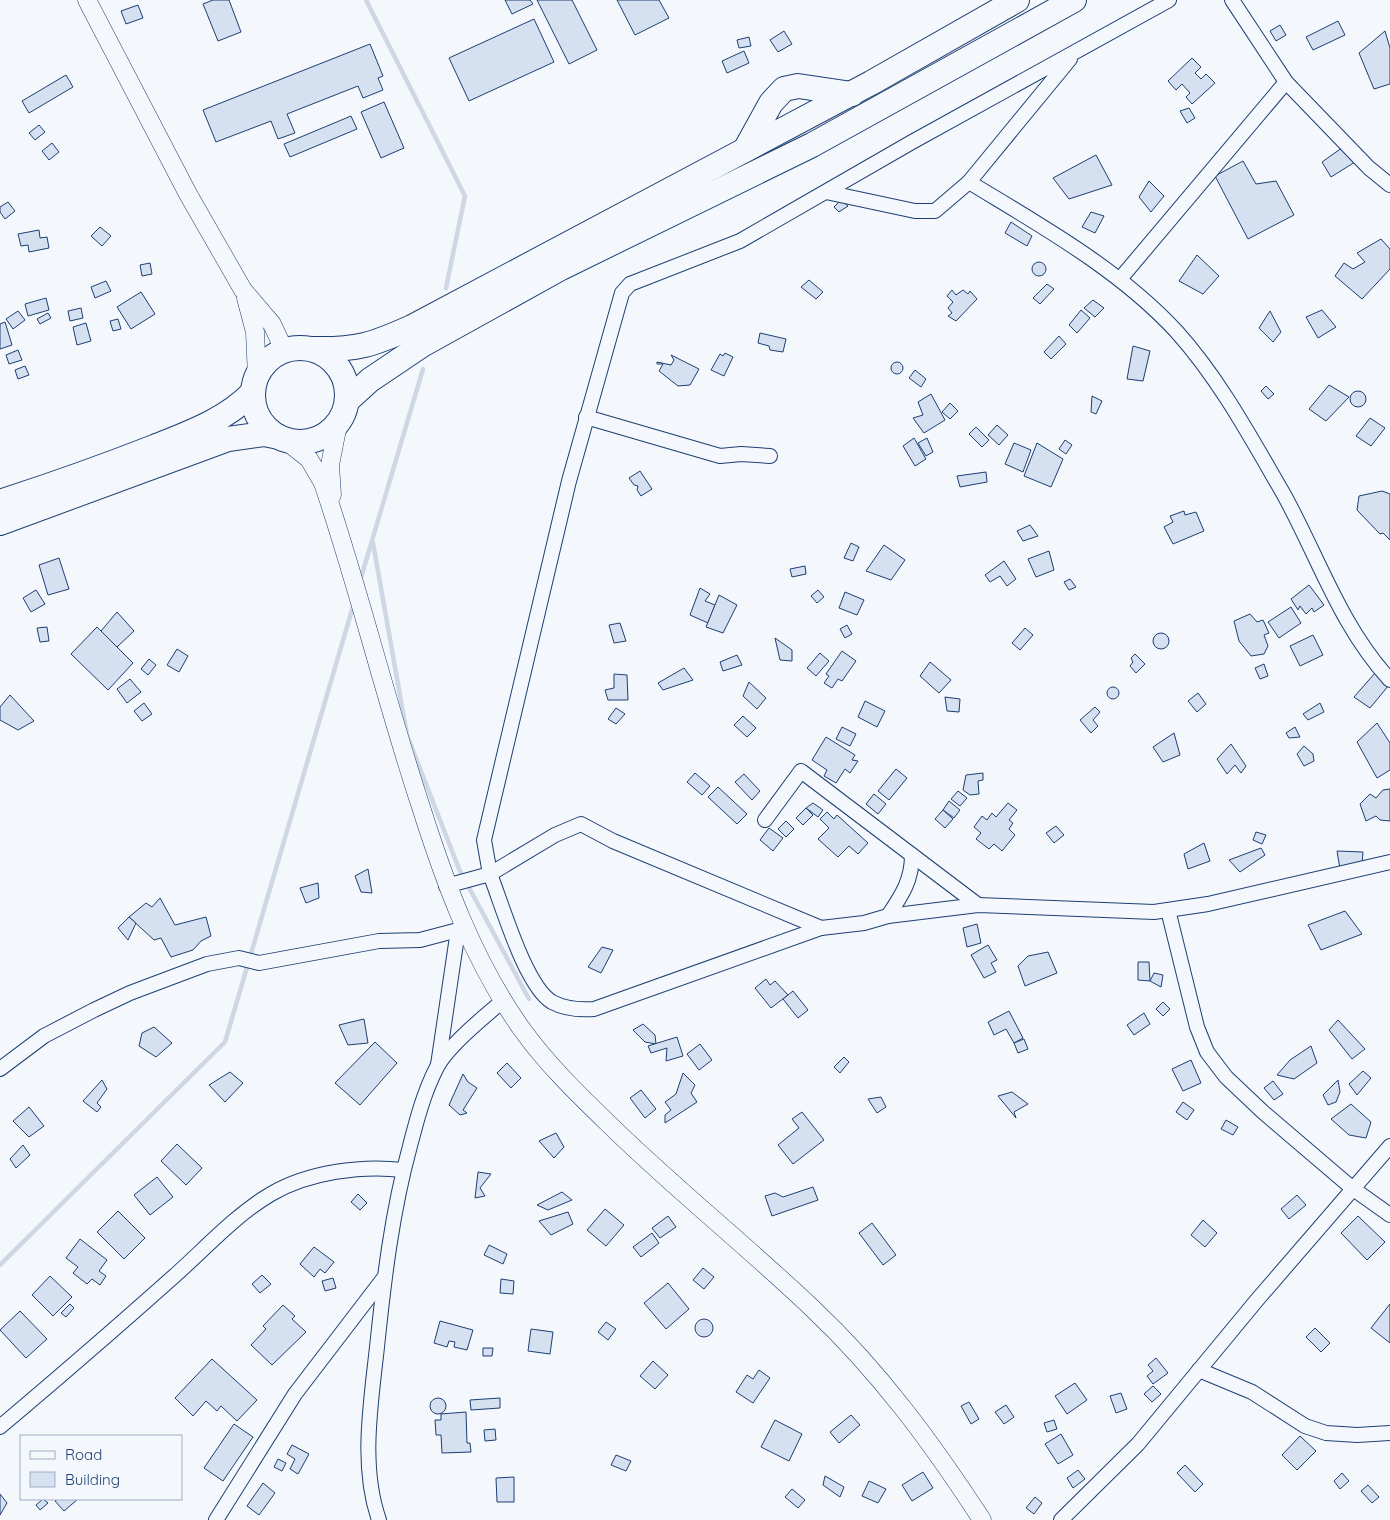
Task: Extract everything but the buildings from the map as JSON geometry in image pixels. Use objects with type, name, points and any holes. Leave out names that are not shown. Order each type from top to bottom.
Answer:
[{"type":"highway","points":[[0,502],[114,463],[192,432],[220,418],[255,384],[268,360],[284,350],[299,348],[346,350],[373,344],[412,328],[852,94],[1017,0]]},
{"type":"highway","points":[[0,523],[228,439],[264,434],[299,442],[314,440],[327,434],[338,424],[347,401],[370,380],[422,344],[561,268],[812,145],[1074,0]]},
{"type":"highway","points":[[745,150],[771,104],[784,88],[798,86],[852,94]]},
{"type":"highway","points":[[313,349],[324,354],[340,369],[345,379],[347,401]]},
{"type":"highway","points":[[255,384],[254,406],[259,419],[268,429],[282,438]]},
{"type":"street","points":[[87,0],[188,194],[244,290],[272,324],[284,350]]},
{"type":"street","points":[[1168,0],[740,240],[630,284],[624,289],[568,480],[484,840],[490,874],[529,974],[542,993],[552,1002],[576,1010],[594,1009],[821,928],[864,923],[888,916],[978,905],[1154,912],[1208,904],[1390,862]]},
{"type":"street","points":[[1232,0],[1286,82],[1369,168],[1390,185]]},
{"type":"street","points":[[826,192],[929,212],[935,211],[968,182],[1075,53]]},
{"type":"street","points":[[1120,279],[1286,82]]},
{"type":"street","points":[[968,182],[1120,279],[1178,333],[1230,403],[1284,495],[1348,623],[1372,660],[1390,680]]},
{"type":"street","points":[[244,290],[254,326],[255,384]]},
{"type":"street","points":[[586,417],[720,456],[740,454],[770,456]]},
{"type":"street","points":[[334,516],[330,465],[338,424]]},
{"type":"street","points":[[282,438],[308,459],[323,483],[366,625],[390,714],[446,886],[461,927],[504,1000],[544,1058],[598,1114],[650,1164],[812,1308],[868,1365],[912,1417],[982,1520]]},
{"type":"street","points":[[764,820],[801,771],[978,905]]},
{"type":"street","points":[[446,886],[490,874],[555,835],[581,824],[613,840],[821,928]]},
{"type":"street","points":[[888,916],[906,889],[912,872],[912,855]]},
{"type":"street","points":[[1168,910],[1197,1027],[1207,1052],[1226,1077],[1263,1112],[1352,1188],[1390,1215]]},
{"type":"street","points":[[0,1069],[44,1036],[130,993],[207,964],[238,958],[259,963],[378,941],[420,940],[461,927]]},
{"type":"street","points":[[379,1520],[373,1505],[369,1453],[371,1401],[384,1278],[403,1170],[421,1102],[438,1065],[461,927]]},
{"type":"street","points":[[438,1065],[473,1027],[504,1000]]},
{"type":"street","points":[[1061,1520],[1138,1444],[1352,1188],[1390,1146]]},
{"type":"street","points":[[0,1427],[95,1347],[243,1215],[272,1194],[309,1179],[349,1169],[379,1167],[403,1170]]},
{"type":"street","points":[[216,1520],[295,1394],[384,1278]]},
{"type":"street","points":[[1199,1370],[1252,1392],[1305,1426],[1326,1433],[1357,1435],[1390,1433]]},
{"type":"waterway","points":[[366,0],[465,196],[446,288]]},
{"type":"waterway","points":[[360,581],[423,369]]},
{"type":"waterway","points":[[373,543],[407,735],[459,869],[529,999]]},
{"type":"waterway","points":[[0,1265],[225,1042],[354,603]]}]
